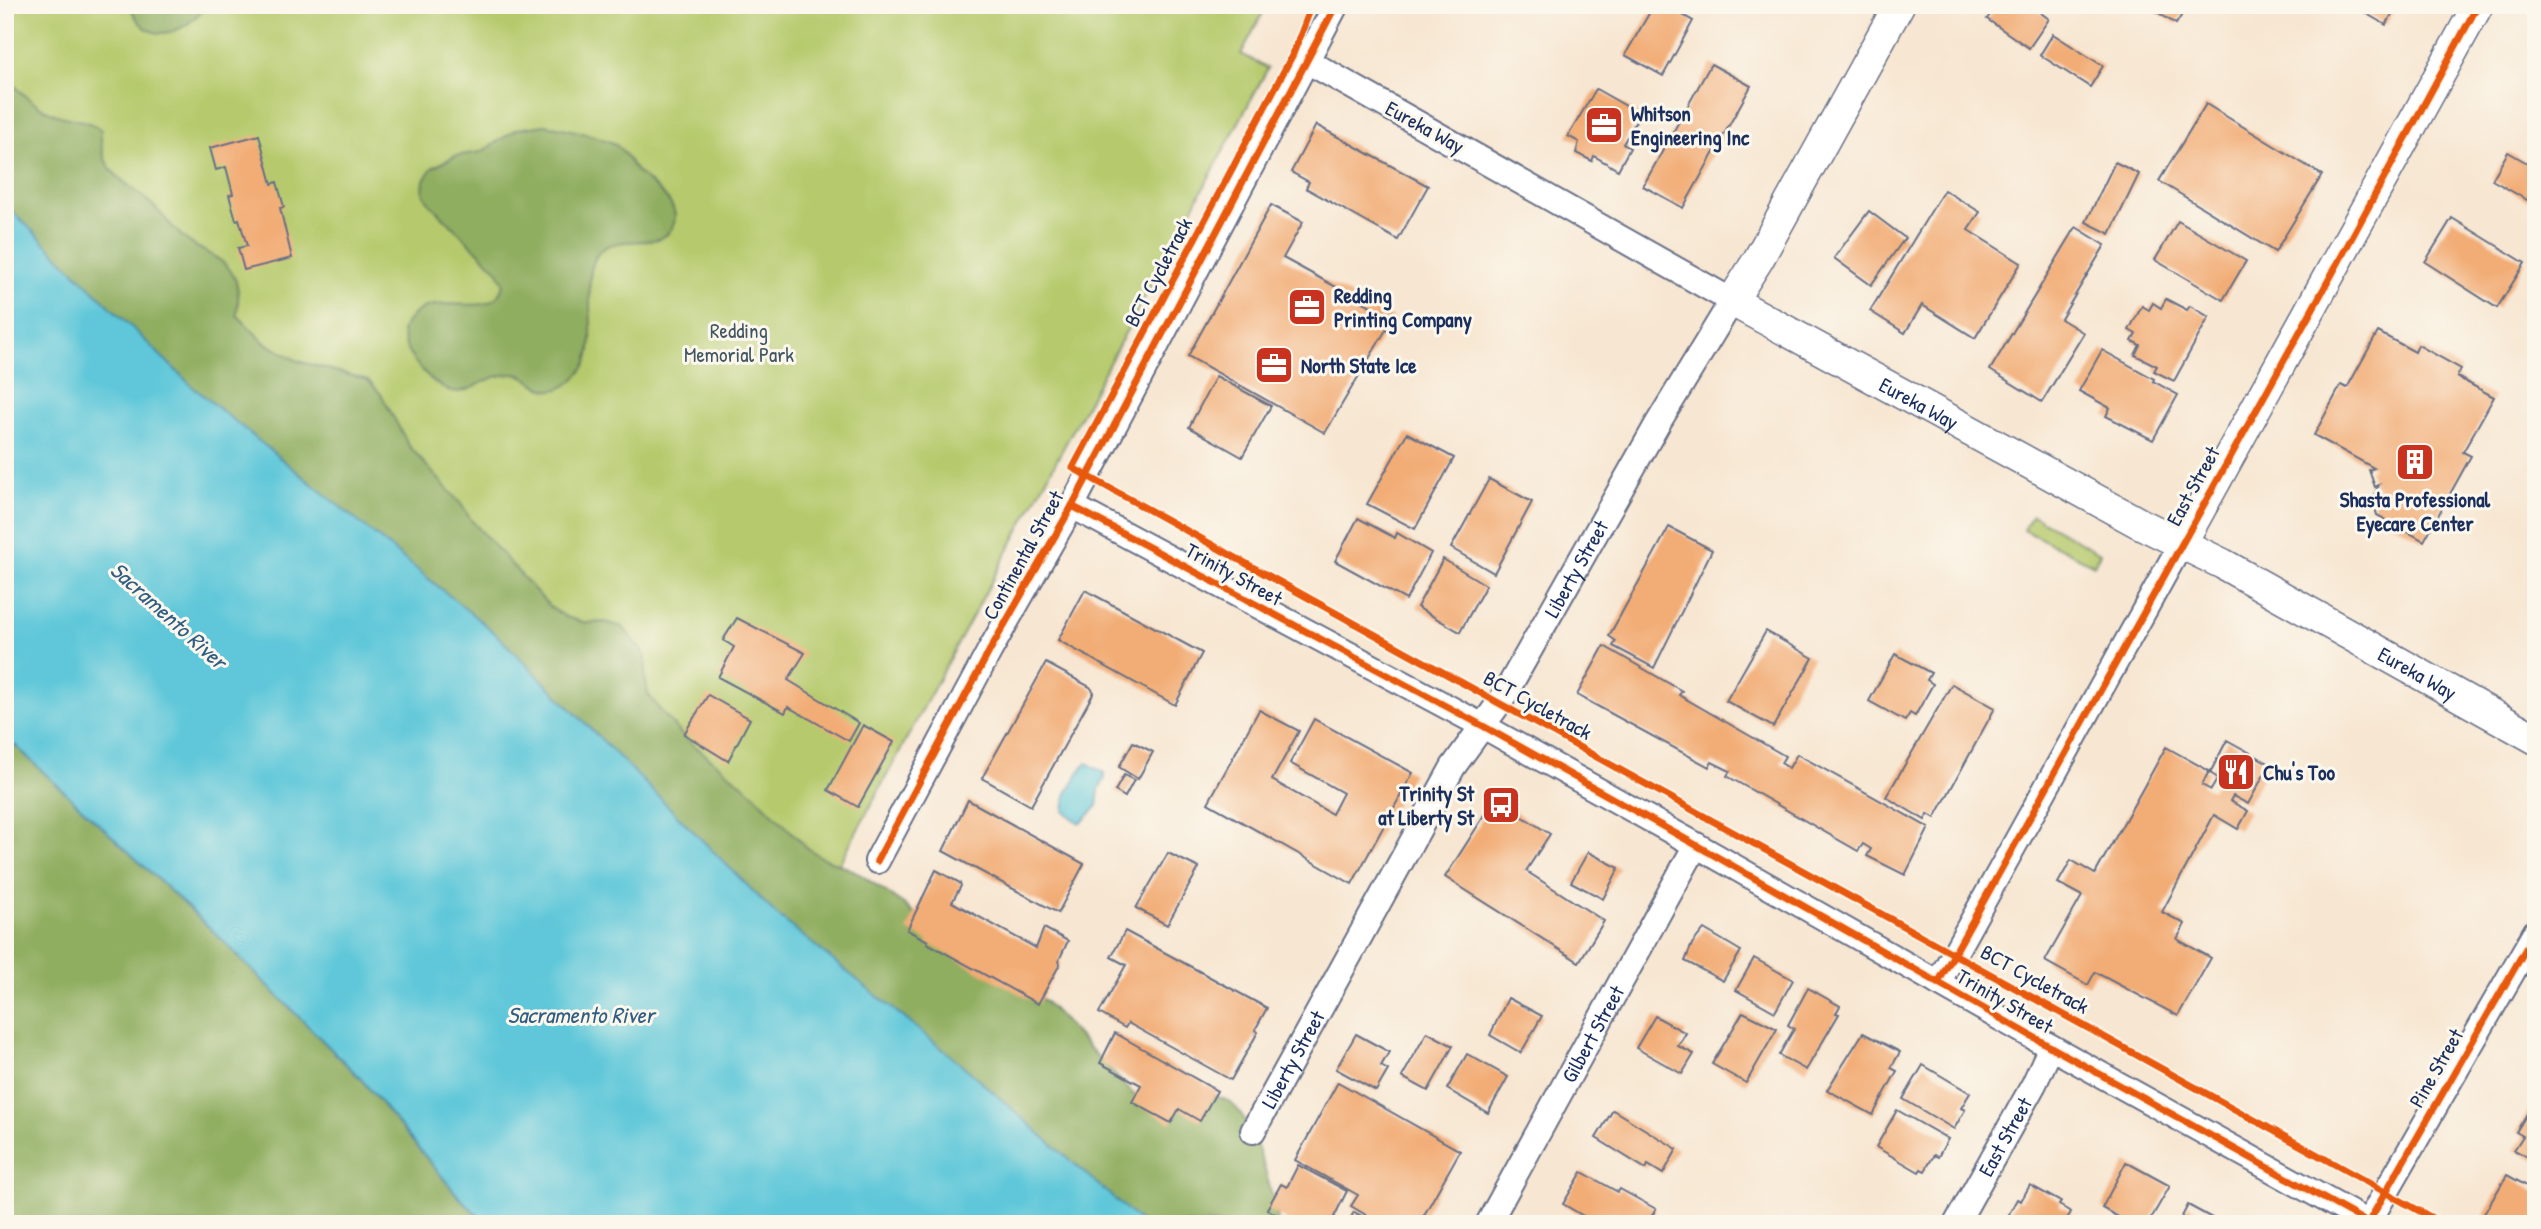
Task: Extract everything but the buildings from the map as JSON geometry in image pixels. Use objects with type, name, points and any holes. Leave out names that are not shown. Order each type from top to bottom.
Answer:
[{"type":"street","name":"Continental Street","points":[[877,861],[990,650],[1072,506],[1336,5]]},
{"type":"street","name":"Liberty Street","points":[[1253,1131],[1453,767],[1502,699],[1658,423],[1758,260],[1899,5]]},
{"type":"street","name":"East Street","points":[[1938,983],[2478,5]]},
{"type":"street","name":"Eureka Way","points":[[1307,61],[1996,447],[2222,564],[2536,739]]},
{"type":"street","name":"Trinity Street","points":[[1072,506],[1483,726],[1696,845],[2341,1217],[2369,1223]]},
{"type":"street","name":"Gilbert Street","points":[[1488,1224],[1696,845]]},
{"type":"street","name":"Pine Street","points":[[2369,1223],[2536,931]]},
{"type":"street","name":"East Street","points":[[1956,1224],[2034,1084],[2050,1047]]},
{"type":"green space","name":"Redding Memorial Park","points":[[5,5],[1267,5],[1241,54],[1268,68],[837,868],[762,822],[5,102]]},
{"type":"green space","points":[[130,5],[206,5],[187,24],[166,33],[145,28]]},
{"type":"green space","points":[[5,76],[47,111],[88,122],[101,130],[104,156],[114,173],[154,207],[183,237],[230,270],[237,286],[237,315],[265,343],[298,361],[368,380],[381,394],[409,446],[461,504],[471,520],[550,607],[566,617],[586,623],[605,622],[623,627],[646,657],[648,694],[660,710],[685,738],[752,792],[806,847],[821,857],[855,871],[905,905],[958,959],[1044,1000],[1137,1098],[1209,1095],[1228,1101],[1238,1110],[1247,1123],[1261,1157],[1279,1224],[1108,1224],[5,249]]},
{"type":"green space","points":[[545,125],[571,130],[616,145],[636,170],[666,197],[675,214],[674,223],[663,237],[615,244],[599,252],[590,276],[589,354],[585,366],[572,381],[561,388],[548,390],[514,374],[500,376],[459,392],[449,390],[438,384],[416,363],[407,348],[402,331],[411,317],[423,308],[486,303],[496,298],[504,283],[497,270],[430,204],[423,193],[424,180],[432,168],[455,156],[481,152],[517,129]]},
{"type":"green space","points":[[2032,515],[2100,553],[2094,565],[2024,530]]},
{"type":"green space","points":[[5,736],[214,932],[361,1079],[459,1197],[487,1224],[5,1224]]},
{"type":"water","name":"Sacramento River","points":[[5,204],[193,387],[494,632],[776,914],[960,1063],[1143,1224],[487,1224],[459,1197],[361,1079],[214,932],[5,736]]},
{"type":"water","points":[[1087,763],[1104,773],[1105,778],[1099,789],[1097,807],[1079,823],[1064,811],[1066,795]]},
{"type":"cycle path","name":"BCT Cycletrack","points":[[1312,5],[1293,54],[1073,468],[2443,1224]]},
{"type":"cycle path","points":[[877,861],[990,650],[1072,506],[1336,5]]},
{"type":"cycle path","points":[[1938,983],[2332,274],[2478,5]]},
{"type":"cycle path","points":[[1072,506],[1483,726],[2370,1224]]},
{"type":"cycle path","points":[[2368,1223],[2536,931]]},
{"type":"place","name":"Whitson Engineering Inc","points":[[1604,125]]},
{"type":"place","name":"Redding Printing Company","points":[[1307,307]]},
{"type":"place","name":"North State Ice","points":[[1274,365]]},
{"type":"place","name":"Shasta Professional Eyecare Center","points":[[2415,462]]},
{"type":"place","name":"Chu's Too","points":[[2236,772]]},
{"type":"place","name":"Trinity St at Liberty St","points":[[1501,805]]}]
